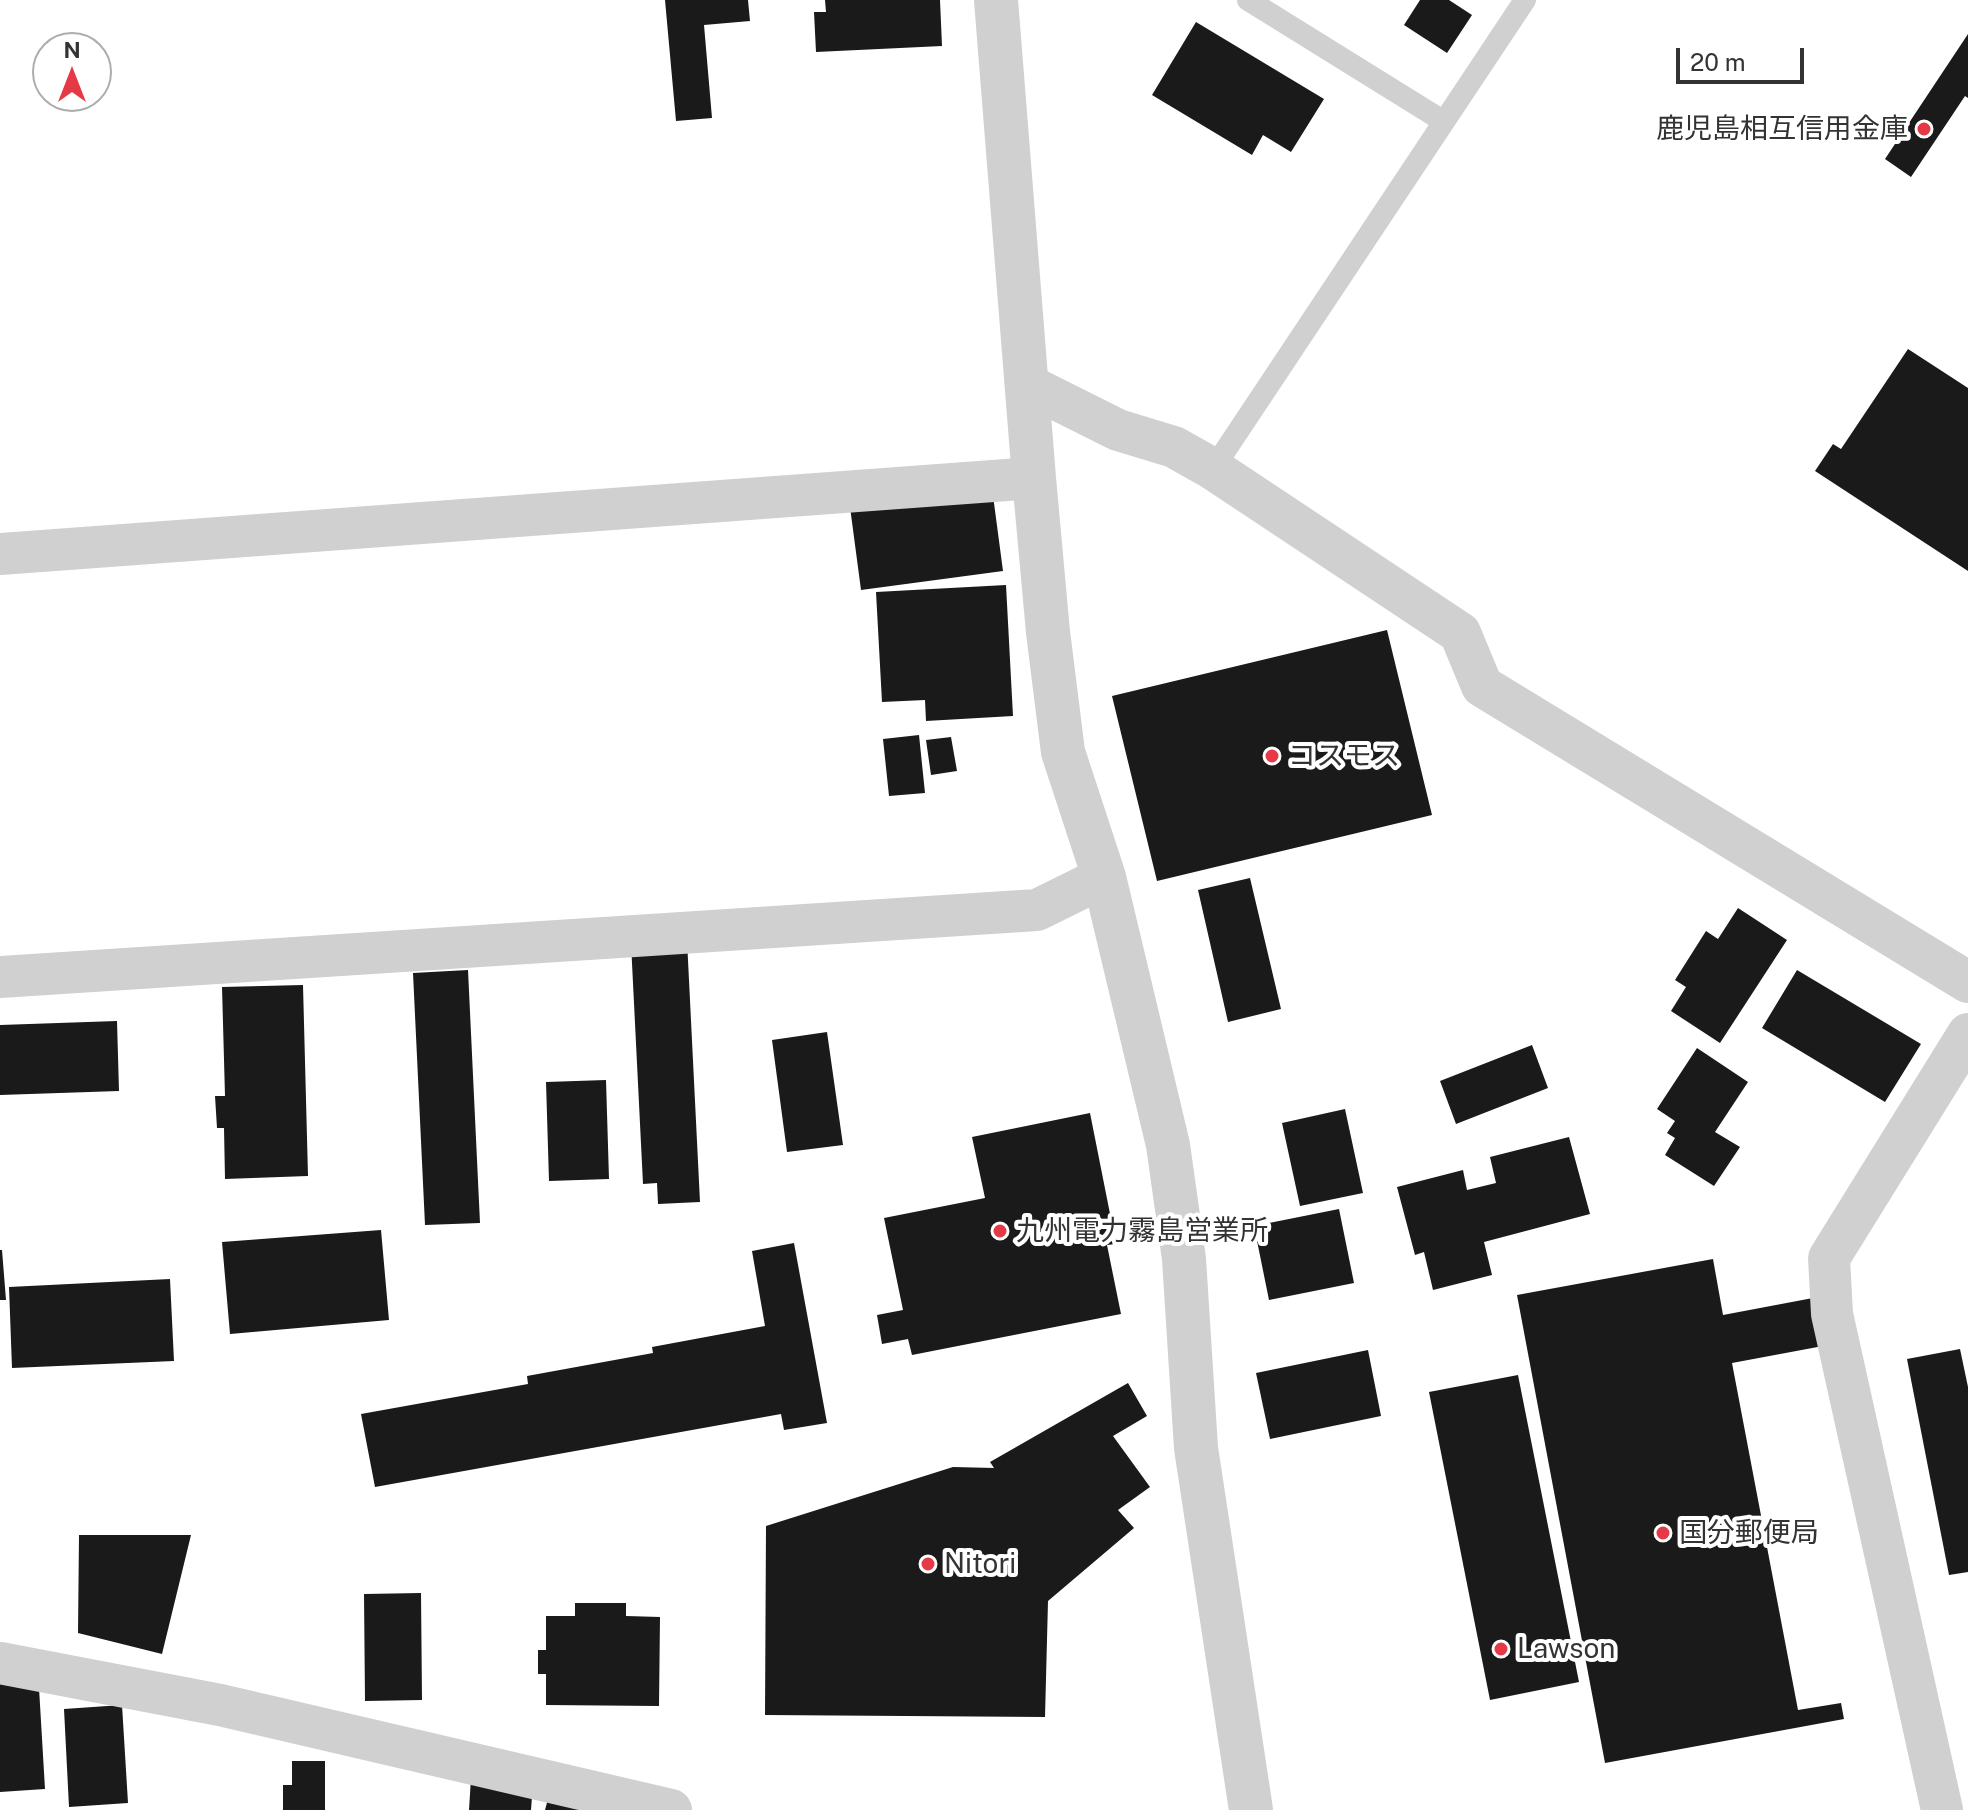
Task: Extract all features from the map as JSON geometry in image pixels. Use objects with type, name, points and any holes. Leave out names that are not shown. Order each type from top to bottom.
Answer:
[{"type":"street","points":[[996,0],[1034,478],[1063,752],[1104,877],[1168,1145],[1184,1259],[1196,1448],[1251,1810]]},
{"type":"street","points":[[1028,385],[1118,430],[1174,447],[1213,469],[1460,633],[1482,686],[1968,982]]},
{"type":"street","points":[[0,554],[1034,478]]},
{"type":"street","points":[[0,977],[1037,910],[1104,877]]},
{"type":"street","points":[[1942,1810],[1832,1314],[1829,1258],[1968,1034]]},
{"type":"street","points":[[0,1663],[220,1705],[671,1810]]},
{"type":"lane","points":[[1248,0],[1443,121]]},
{"type":"lane","points":[[1213,469],[1525,0]]},
{"type":"building","points":[[665,0],[748,0],[750,21],[704,25],[712,118],[676,121]]},
{"type":"building","points":[[825,0],[940,0],[942,46],[816,52],[814,12],[826,12]]},
{"type":"building","points":[[1420,0],[1449,0],[1472,15],[1447,53],[1404,25]]},
{"type":"building","points":[[1196,22],[1324,99],[1291,152],[1263,135],[1252,155],[1152,95]]},
{"type":"building","name":"鹿児島相互信用金庫","points":[[1968,34],[1968,98],[1965,96],[1911,177],[1885,159]]},
{"type":"building","points":[[1908,349],[1968,388],[1968,571],[1815,471],[1833,444],[1841,449]]},
{"type":"building","points":[[992,488],[1003,571],[861,590],[850,507]]},
{"type":"building","points":[[1006,585],[1013,716],[926,721],[925,700],[882,702],[876,592]]},
{"type":"building","name":"コスモス","points":[[1387,630],[1432,815],[1157,881],[1112,696]]},
{"type":"building","points":[[919,735],[925,793],[889,796],[883,739]]},
{"type":"building","points":[[951,737],[957,771],[931,775],[926,740]]},
{"type":"building","points":[[1250,878],[1281,1009],[1228,1022],[1198,890]]},
{"type":"building","points":[[1738,908],[1787,940],[1720,1043],[1671,1011],[1686,987],[1675,980],[1706,931],[1718,939]]},
{"type":"building","points":[[687,940],[700,1202],[658,1204],[657,1183],[643,1184],[631,943]]},
{"type":"building","points":[[468,970],[480,1223],[425,1225],[413,973]]},
{"type":"building","points":[[1797,970],[1921,1044],[1885,1102],[1762,1028]]},
{"type":"building","points":[[303,985],[308,1176],[225,1179],[224,1128],[217,1128],[215,1096],[225,1096],[222,987]]},
{"type":"building","points":[[117,1021],[119,1091],[0,1095],[0,1025]]},
{"type":"building","points":[[827,1032],[843,1145],[787,1152],[772,1040]]},
{"type":"building","points":[[1532,1045],[1548,1088],[1456,1124],[1440,1081]]},
{"type":"building","points":[[1697,1048],[1748,1082],[1715,1132],[1740,1147],[1714,1186],[1665,1155],[1675,1138],[1667,1133],[1675,1121],[1657,1109]]},
{"type":"building","points":[[606,1080],[609,1179],[549,1181],[546,1082]]},
{"type":"building","points":[[1345,1109],[1363,1193],[1300,1206],[1282,1123]]},
{"type":"building","name":"九州電力霧島営業所","points":[[1090,1113],[1116,1244],[1107,1245],[1121,1314],[912,1355],[908,1339],[882,1344],[877,1315],[903,1310],[884,1218],[985,1198],[972,1137]]},
{"type":"building","points":[[1569,1137],[1590,1214],[1484,1242],[1492,1275],[1433,1290],[1424,1252],[1415,1255],[1397,1187],[1463,1170],[1467,1190],[1496,1183],[1490,1157]]},
{"type":"building","points":[[1339,1209],[1354,1283],[1269,1300],[1254,1226]]},
{"type":"building","points":[[381,1230],[389,1320],[230,1334],[222,1242]]},
{"type":"building","points":[[794,1243],[827,1423],[784,1430],[781,1414],[375,1487],[361,1414],[528,1384],[527,1376],[653,1353],[652,1347],[765,1326],[752,1251]]},
{"type":"building","points":[[2,1250],[6,1300],[0,1300]]},
{"type":"building","name":"国分郵便局","points":[[1713,1259],[1723,1315],[1813,1298],[1823,1346],[1732,1363],[1798,1710],[1841,1703],[1844,1719],[1605,1763],[1517,1295]]},
{"type":"building","points":[[170,1279],[174,1361],[12,1368],[9,1287]]},
{"type":"building","points":[[1960,1349],[1968,1387],[1968,1572],[1949,1575],[1907,1359]]},
{"type":"building","points":[[1368,1350],[1381,1416],[1270,1439],[1256,1373]]},
{"type":"building","points":[[1518,1375],[1579,1682],[1490,1700],[1429,1392]]},
{"type":"building","name":"Nitori","points":[[1128,1383],[1147,1416],[1113,1436],[1150,1487],[1118,1510],[1134,1528],[1048,1601],[1045,1717],[765,1715],[766,1526],[953,1467],[994,1468],[990,1462]]},
{"type":"building","points":[[79,1535],[191,1535],[162,1654],[78,1633]]},
{"type":"building","points":[[421,1593],[422,1700],[365,1701],[364,1594]]},
{"type":"building","points":[[575,1603],[626,1603],[626,1616],[660,1617],[659,1706],[546,1705],[546,1674],[538,1674],[538,1650],[546,1650],[546,1616],[575,1616]]},
{"type":"building","points":[[38,1671],[45,1789],[0,1792],[0,1674]]},
{"type":"building","points":[[122,1705],[128,1803],[69,1807],[64,1709]]},
{"type":"building","points":[[292,1761],[325,1761],[325,1810],[283,1810],[283,1785],[292,1785]]},
{"type":"building","points":[[471,1778],[533,1783],[531,1810],[469,1810]]},
{"type":"building","points":[[549,1795],[607,1810],[545,1810]]},
{"type":"place","name":"鹿児島相互信用金庫","points":[[1924,129]]},
{"type":"place","name":"コスモス","points":[[1272,756]]},
{"type":"place","name":"九州電力霧島営業所","points":[[1000,1231]]},
{"type":"place","name":"国分郵便局","points":[[1663,1533]]},
{"type":"place","name":"Nitori","points":[[928,1564]]},
{"type":"place","name":"Lawson","points":[[1501,1649]]}]
